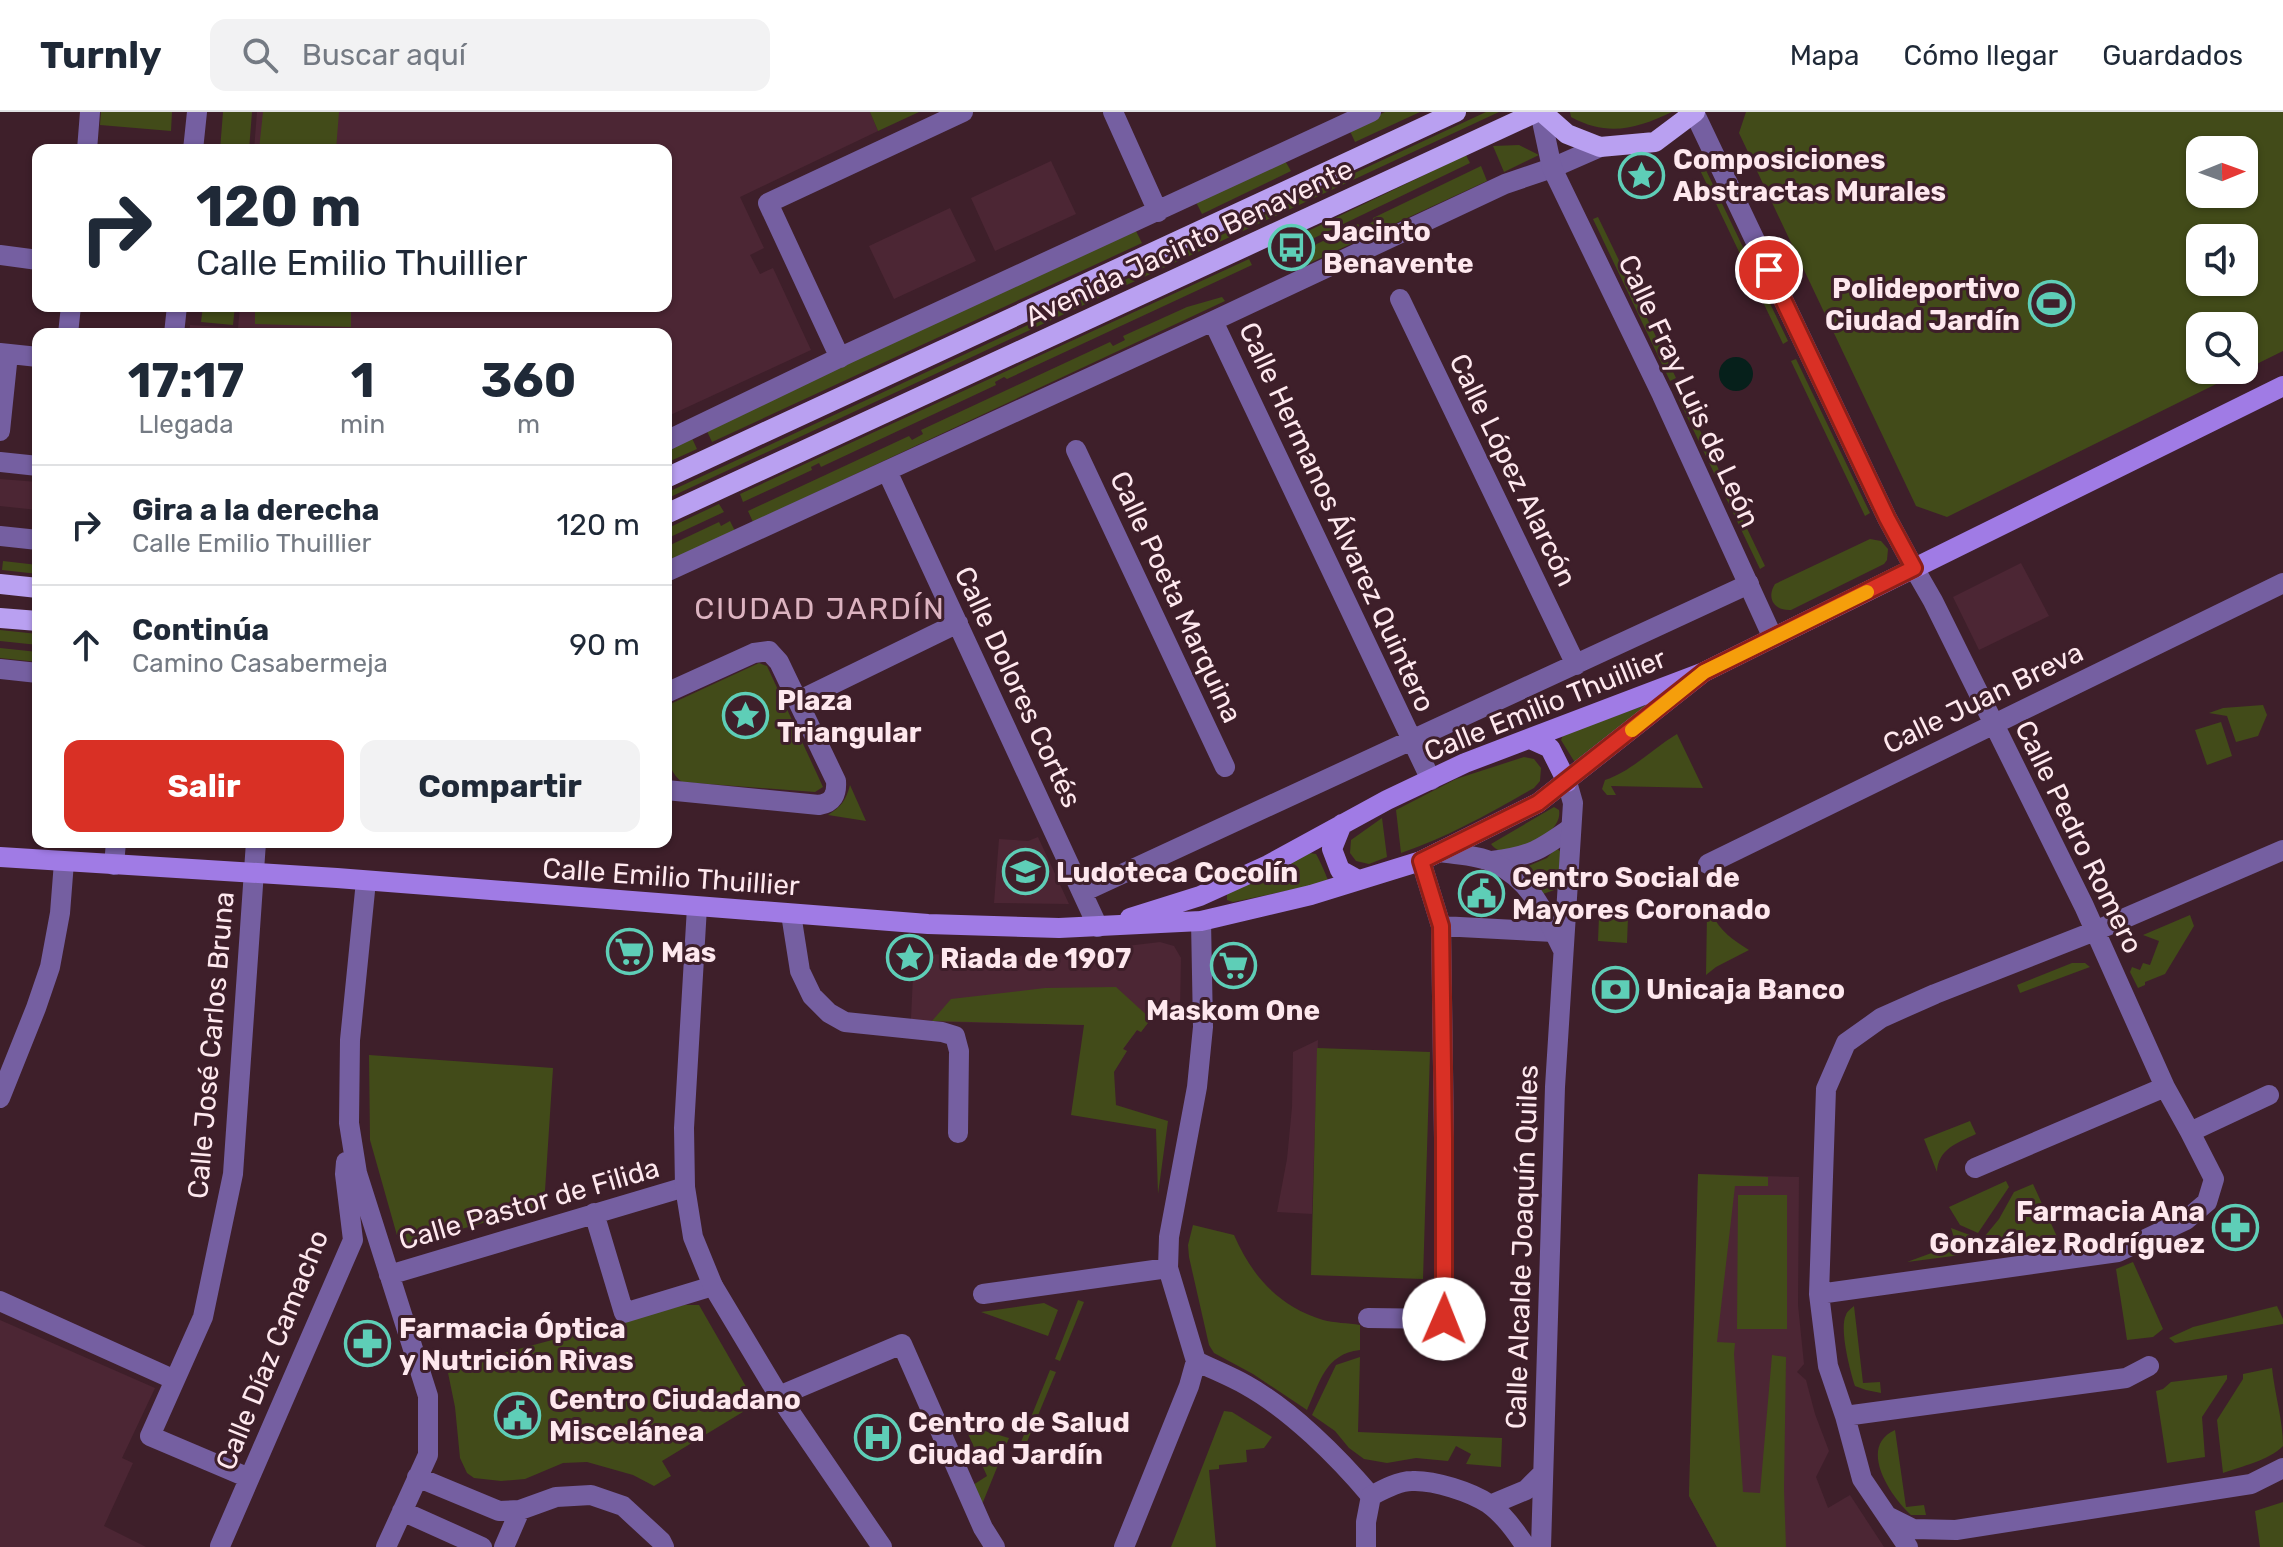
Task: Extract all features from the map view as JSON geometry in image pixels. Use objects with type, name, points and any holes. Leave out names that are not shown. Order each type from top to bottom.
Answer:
[{"type":"main road","name":"Avenida Jacinto Benavente","points":[[672,475],[1456,112]]},
{"type":"main road","name":"Avenida Jacinto Benavente","points":[[672,511],[1540,112]]},
{"type":"main road","points":[[1540,112],[1567,134],[1600,147],[1655,142],[1694,112]]},
{"type":"main road","points":[[1704,672],[2283,386]]},
{"type":"main road","points":[[0,584],[32,587]]},
{"type":"main road","points":[[0,618],[32,621]]},
{"type":"main road","name":"Calle Emilio Thuillier","points":[[1098,927],[1200,896],[1268,865],[1465,763],[1704,672]]},
{"type":"main road","name":"Calle Emilio Thuillier","points":[[0,857],[366,881],[928,924],[1098,927],[1201,921],[1311,895],[1430,857],[1538,803],[1704,672]]},
{"type":"main road","name":"Calle Alcalde Joaquín Quiles","points":[[1530,739],[1550,748],[1567,782]]},
{"type":"main road","points":[[1342,824],[1332,849],[1340,870],[1358,880]]},
{"type":"street","points":[[87,144],[90,112]]},
{"type":"street","points":[[194,144],[197,112]]},
{"type":"street","points":[[840,358],[768,203],[963,112]]},
{"type":"street","points":[[1113,112],[1158,212]]},
{"type":"street","name":"Avenida Jacinto Benavente","points":[[672,438],[1371,112]]},
{"type":"street","points":[[1540,112],[1552,168]]},
{"type":"street","name":"Calle Pedro Romero","points":[[1694,112],[1867,477],[1994,724],[2095,931],[2165,1087],[2214,1179],[2207,1202],[2186,1220],[2118,1252],[1819,1294]]},
{"type":"street","points":[[672,569],[1505,184],[1600,147]]},
{"type":"street","name":"Calle Fray Luis de León","points":[[1552,168],[1662,395],[1773,638]]},
{"type":"street","points":[[0,255],[32,259]]},
{"type":"street","name":"Calle López Alarcón","points":[[1400,299],[1576,665]]},
{"type":"street","name":"Calle Hermanos Álvarez Quintero","points":[[1213,321],[1431,780]]},
{"type":"street","points":[[0,431],[4,353],[32,356]]},
{"type":"street","name":"Calle Poeta Marquina","points":[[1076,450],[1225,767]]},
{"type":"street","points":[[0,462],[32,465]]},
{"type":"street","name":"Calle Dolores Cortés","points":[[887,471],[1098,927]]},
{"type":"street","points":[[0,536],[32,539]]},
{"type":"street","name":"Calle Juan Breva","points":[[1708,864],[2283,583]]},
{"type":"street","name":"Calle Emilio Thuillier","points":[[1083,892],[1749,584]]},
{"type":"street","points":[[798,701],[958,623]]},
{"type":"street","points":[[672,690],[754,653],[769,651],[779,662],[836,781],[837,790],[827,804],[819,805],[672,791]]},
{"type":"street","points":[[0,669],[32,672]]},
{"type":"street","name":"Calle Alcalde Joaquín Quiles","points":[[1541,1547],[1558,940],[1573,803],[1567,782]]},
{"type":"street","points":[[1368,1318],[1444,1319],[1441,926],[1430,857],[1492,861],[1517,858],[1538,851],[1571,828]]},
{"type":"street","points":[[114,865],[115,848]]},
{"type":"street","name":"Calle José Carlos Bruna","points":[[249,1478],[150,1436],[203,1317],[233,1174],[256,848]]},
{"type":"street","points":[[1908,1547],[1862,1479],[1828,1366],[1819,1294],[1826,1089],[1846,1043],[1881,1018],[1935,994],[2095,931],[2283,850]]},
{"type":"street","points":[[1492,861],[1519,878],[1539,901],[1558,940]]},
{"type":"street","points":[[0,1098],[5,1075],[50,967],[60,913],[64,862]]},
{"type":"street","points":[[366,881],[350,1040],[349,1123],[357,1173],[428,1396],[428,1455],[386,1547]]},
{"type":"street","points":[[697,907],[684,1128],[685,1187],[693,1237],[713,1286],[779,1396],[882,1547]]},
{"type":"street","points":[[791,914],[800,971],[812,996],[829,1013],[845,1022],[955,1036],[959,1051],[958,1133]]},
{"type":"street","points":[[1124,1547],[1189,1386],[1196,1361],[1168,1268],[1169,1237],[1197,1087],[1202,1042],[1201,921]]},
{"type":"street","points":[[1441,926],[1558,940]]},
{"type":"street","points":[[1975,1168],[2165,1087]]},
{"type":"street","points":[[2190,1132],[2269,1095]]},
{"type":"street","name":"Calle Díaz Camacho","points":[[220,1546],[353,1240],[345,1174],[349,1123]]},
{"type":"street","name":"Calle Pastor de Filida","points":[[389,1275],[685,1187]]},
{"type":"street","points":[[594,1213],[624,1313],[713,1286]]},
{"type":"street","points":[[983,1294],[1168,1268]]},
{"type":"street","points":[[0,1301],[175,1380]]},
{"type":"street","points":[[779,1396],[902,1344],[983,1528],[995,1547]]},
{"type":"street","points":[[1196,1361],[1248,1386],[1303,1426],[1371,1496]]},
{"type":"street","points":[[1845,1416],[2126,1378],[2149,1366]]},
{"type":"street","points":[[1886,1515],[1913,1529],[1956,1530],[2251,1484],[2283,1468]]},
{"type":"street","points":[[1490,1505],[1526,1490],[1542,1474]]},
{"type":"street","points":[[417,1477],[499,1511],[520,1510],[556,1497],[591,1495],[623,1506],[664,1547]]},
{"type":"street","points":[[1371,1496],[1411,1481],[1453,1487],[1490,1505],[1526,1547]]},
{"type":"street","points":[[1366,1547],[1366,1522],[1371,1496]]},
{"type":"street","points":[[504,1547],[520,1510]]},
{"type":"street","points":[[402,1511],[482,1547]]},
{"type":"street","points":[[1933,1547],[1956,1530]]},
{"type":"shaded area","points":[[257,112],[870,112],[878,131],[740,197],[764,248],[750,255],[760,274],[773,268],[811,350],[672,414],[672,328],[238,328],[239,312],[672,312],[672,144],[254,144]]},
{"type":"shaded area","points":[[1051,161],[1076,214],[995,251],[971,198]]},
{"type":"shaded area","points":[[950,208],[976,261],[894,299],[869,246]]},
{"type":"shaded area","points":[[190,325],[238,328],[190,328]]},
{"type":"shaded area","points":[[1736,357],[1748,362],[1753,374],[1748,386],[1736,391],[1724,386],[1719,374],[1724,362]]},
{"type":"shaded area","points":[[0,479],[32,482],[32,509],[0,506]]},
{"type":"shaded area","points":[[2021,563],[2049,616],[1979,650],[1953,597]]},
{"type":"shaded area","name":"Ludoteca Cocolín","points":[[1038,837],[1069,904],[994,903],[999,839],[1028,841]]},
{"type":"shaded area","points":[[1160,942],[1174,946],[1181,958],[1180,1012],[1174,1007],[1169,1012],[1154,1002],[1147,1013],[1151,1019],[1141,1032],[1137,1030],[1123,1049],[1127,1051],[1119,1063],[1084,1025],[911,1019],[914,954],[1044,956]]},
{"type":"shaded area","points":[[1318,1040],[1312,1214],[1277,1212],[1287,1159],[1293,1052]]},
{"type":"shaded area","points":[[1698,1174],[1799,1177],[1798,1305],[1804,1364],[1797,1372],[1806,1380],[1829,1451],[1816,1477],[1828,1508],[1850,1495],[1884,1547],[1717,1547],[1689,1496]]},
{"type":"shaded area","points":[[0,1320],[155,1388],[122,1458],[133,1463],[104,1526],[146,1547],[0,1547]]},
{"type":"green space","points":[[101,112],[172,112],[171,131],[100,125]]},
{"type":"green space","points":[[223,112],[252,112],[249,144],[220,144]]},
{"type":"green space","points":[[263,112],[339,112],[336,144],[260,144]]},
{"type":"green space","points":[[870,112],[919,112],[878,131]]},
{"type":"green space","points":[[1385,112],[1420,112],[1355,142],[1349,129]]},
{"type":"green space","points":[[1486,112],[1499,112],[672,496],[672,490]]},
{"type":"green space","points":[[1570,112],[1672,112],[1646,123],[1610,129],[1584,123],[1571,117]]},
{"type":"green space","name":"Polideportivo Ciudad Jardín","points":[[1746,112],[2283,112],[2283,351],[2258,363],[2258,312],[2186,312],[2186,384],[2216,384],[1947,517],[1916,506],[1739,133]]},
{"type":"green space","points":[[1519,145],[1539,155],[1504,172],[1493,146]]},
{"type":"green space","points":[[1466,155],[1470,163],[1310,240],[1306,232]]},
{"type":"green space","points":[[1284,159],[1291,171],[1202,214],[1196,202]]},
{"type":"green space","points":[[1481,166],[1487,181],[1299,268],[1292,256],[1358,224],[1361,228],[1374,221],[1373,218]]},
{"type":"green space","points":[[1704,166],[1788,341],[1783,344],[1699,168]]},
{"type":"green space","points":[[1598,217],[1676,378],[1670,381],[1593,219]]},
{"type":"green space","points":[[1135,229],[1142,243],[712,442],[706,429]]},
{"type":"green space","points":[[1249,259],[1252,265],[1007,379],[1004,377],[995,382],[996,385],[821,467],[819,463],[811,467],[812,470],[743,502],[740,494]]},
{"type":"green space","points":[[1222,297],[1225,301],[753,522],[748,511],[909,436],[912,440],[923,434],[921,430],[1110,342],[1113,346],[1125,340],[1123,336],[1187,307]]},
{"type":"green space","points":[[202,312],[234,312],[233,325],[201,322]]},
{"type":"green space","points":[[255,312],[351,312],[351,327],[255,324]]},
{"type":"green space","points":[[1796,359],[1870,513],[1865,516],[1791,361]]},
{"type":"green space","points":[[1684,397],[1765,566],[1760,569],[1679,400]]},
{"type":"green space","points":[[691,436],[697,449],[672,460],[672,444]]},
{"type":"green space","points":[[719,504],[724,512],[672,536],[672,526]]},
{"type":"green space","points":[[730,521],[735,531],[672,560],[672,544],[719,522],[721,526]]},
{"type":"green space","points":[[1870,539],[1881,541],[1888,549],[1884,564],[1791,610],[1773,603],[1771,594],[1775,584]]},
{"type":"green space","points":[[3,561],[32,564],[32,573],[2,570]]},
{"type":"green space","points":[[0,630],[32,633],[32,644],[0,641]]},
{"type":"green space","points":[[0,648],[32,651],[32,661],[0,658]]},
{"type":"green space","points":[[759,663],[767,666],[823,787],[815,792],[682,782],[672,770],[672,703]]},
{"type":"green space","points":[[1651,703],[1578,761],[1574,761],[1561,740],[1563,735]]},
{"type":"green space","points":[[2263,705],[2267,715],[2258,736],[2236,742],[2227,716],[2209,713],[2223,708]]},
{"type":"green space","points":[[2221,722],[2232,756],[2207,765],[2195,730]]},
{"type":"green space","points":[[1677,734],[1703,788],[1611,786],[1616,795],[1607,795],[1602,789],[1605,780],[1633,765]]},
{"type":"green space","points":[[1524,757],[1534,759],[1541,768],[1540,781],[1534,788],[1452,832],[1401,853],[1396,810],[1456,779]]},
{"type":"green space","points":[[850,785],[866,821],[828,815],[842,803]]},
{"type":"green space","points":[[1554,807],[1559,810],[1559,818],[1542,838],[1505,852],[1491,844]]},
{"type":"green space","points":[[1382,818],[1387,857],[1369,864],[1356,861],[1350,853],[1351,840]]},
{"type":"green space","points":[[1556,848],[1560,851],[1560,888],[1543,894],[1524,871],[1526,867],[1547,858]]},
{"type":"green space","points":[[1309,853],[1316,854],[1328,879],[1325,883],[1233,902],[1227,900],[1227,893]]},
{"type":"green space","points":[[1707,913],[1712,914],[1728,935],[1749,950],[1706,975]]},
{"type":"green space","points":[[2190,915],[2194,926],[2165,974],[2138,988],[2130,972],[2132,967],[2140,970],[2143,963],[2150,965],[2159,941],[2143,935]]},
{"type":"green space","points":[[1599,916],[1628,917],[1627,943],[1598,941]]},
{"type":"green space","points":[[2072,963],[2085,963],[2090,967],[2020,993],[2017,985]]},
{"type":"green space","points":[[1116,987],[1151,1019],[1141,1032],[1137,1030],[1123,1049],[1127,1051],[1114,1072],[1116,1105],[1168,1121],[1158,1194],[1156,1129],[1071,1115],[1084,1025],[932,1021],[951,999],[1045,988]]},
{"type":"green space","points":[[1317,1048],[1430,1052],[1423,1279],[1311,1275]]},
{"type":"green space","points":[[369,1055],[553,1068],[544,1206],[400,1246],[370,1140]]},
{"type":"green space","points":[[1970,1121],[1976,1134],[1945,1152],[1937,1172],[1924,1139]]},
{"type":"green space","points":[[1698,1174],[1768,1177],[1768,1186],[1735,1186],[1717,1342],[1735,1343],[1743,1492],[1760,1493],[1772,1355],[1786,1357],[1786,1547],[1717,1547],[1689,1496]]},
{"type":"green space","points":[[2006,1181],[2009,1187],[1978,1233],[1960,1225],[1949,1207]]},
{"type":"green space","points":[[2033,1184],[2059,1241],[1971,1253],[1999,1219],[2014,1192]]},
{"type":"green space","points":[[1738,1195],[1787,1195],[1787,1329],[1737,1329]]},
{"type":"green space","points":[[1193,1225],[1234,1235],[1258,1276],[1293,1307],[1323,1320],[1360,1325],[1360,1350],[1331,1363],[1307,1410],[1253,1374],[1214,1353],[1209,1345],[1189,1257],[1188,1245]]},
{"type":"green space","points":[[1951,1228],[1975,1237],[1961,1255],[1907,1262],[1956,1244]]},
{"type":"green space","points":[[2133,1262],[2163,1329],[2153,1337],[2127,1340],[2116,1269]]},
{"type":"green space","points":[[1078,1300],[1084,1302],[1060,1361],[1055,1359]]},
{"type":"green space","points":[[1044,1303],[1058,1310],[1048,1336],[981,1312]]},
{"type":"green space","points":[[684,1305],[699,1305],[756,1404],[662,1461],[671,1476],[654,1486],[633,1475],[587,1462],[563,1463],[525,1479],[501,1481],[474,1478],[467,1473],[460,1458],[447,1368]]},
{"type":"green space","points":[[1854,1306],[1863,1383],[1880,1382],[1881,1393],[1855,1386],[1844,1339],[1844,1321]]},
{"type":"green space","points":[[2277,1306],[2283,1324],[2175,1343],[2169,1338],[2193,1327]]},
{"type":"green space","points":[[1360,1357],[1358,1432],[1502,1438],[1501,1467],[1466,1464],[1471,1454],[1456,1446],[1448,1461],[1416,1458],[1387,1463],[1364,1459],[1349,1448],[1335,1431],[1312,1415],[1336,1365]]},
{"type":"green space","points":[[2272,1368],[2283,1446],[2262,1459],[2223,1473],[2217,1420],[2243,1379],[2243,1374]]},
{"type":"green space","points":[[1050,1370],[1056,1372],[1024,1449],[1019,1447]]},
{"type":"green space","points":[[2227,1375],[2202,1417],[2205,1457],[2167,1463],[2156,1391],[2171,1382]]},
{"type":"green space","points":[[1224,1411],[1232,1412],[1272,1437],[1264,1448],[1246,1450],[1247,1462],[1219,1465],[1219,1469],[1209,1470],[1216,1547],[1171,1547]]},
{"type":"green space","points":[[964,1425],[1009,1438],[981,1504],[973,1485],[987,1476]]},
{"type":"green space","points":[[1895,1430],[1906,1507],[1924,1505],[1926,1515],[1911,1515],[1895,1497],[1881,1472],[1879,1448],[1884,1438]]},
{"type":"green space","points":[[2283,1502],[2283,1547],[2260,1547],[2255,1511]]},
{"type":"slow traffic","points":[[1632,730],[1704,672],[1867,592]]},
{"type":"place","name":"Composiciones Abstractas Murales","points":[[1642,175]]},
{"type":"place","name":"Jacinto Benavente","points":[[1292,247]]},
{"type":"place","name":"Polideportivo Ciudad Jardín","points":[[2051,304]]},
{"type":"place","name":"Plaza Triangular","points":[[746,716]]},
{"type":"place","name":"Ludoteca Cocolín","points":[[1025,872]]},
{"type":"place","name":"Centro Social de Mayores Coronado","points":[[1481,893]]},
{"type":"place","name":"Mas","points":[[630,952]]},
{"type":"place","name":"Riada de 1907","points":[[909,958]]},
{"type":"place","name":"Maskom One","points":[[1233,966]]},
{"type":"place","name":"Unicaja Banco","points":[[1615,989]]},
{"type":"place","name":"Farmacia Ana González Rodríguez","points":[[2236,1227]]},
{"type":"place","name":"Farmacia Óptica y Nutrición Rivas","points":[[368,1344]]},
{"type":"place","name":"Centro Ciudadano Miscelánea","points":[[518,1415]]},
{"type":"place","name":"Centro de Salud Ciudad Jardín","points":[[877,1438]]},
{"type":"district","name":"CIUDAD JARDÍN","points":[[820,609]]},
{"type":"route","points":[[1444,1319],[1441,926],[1421,861],[1538,803],[1704,672],[1914,568],[1887,518],[1769,270]]}]
